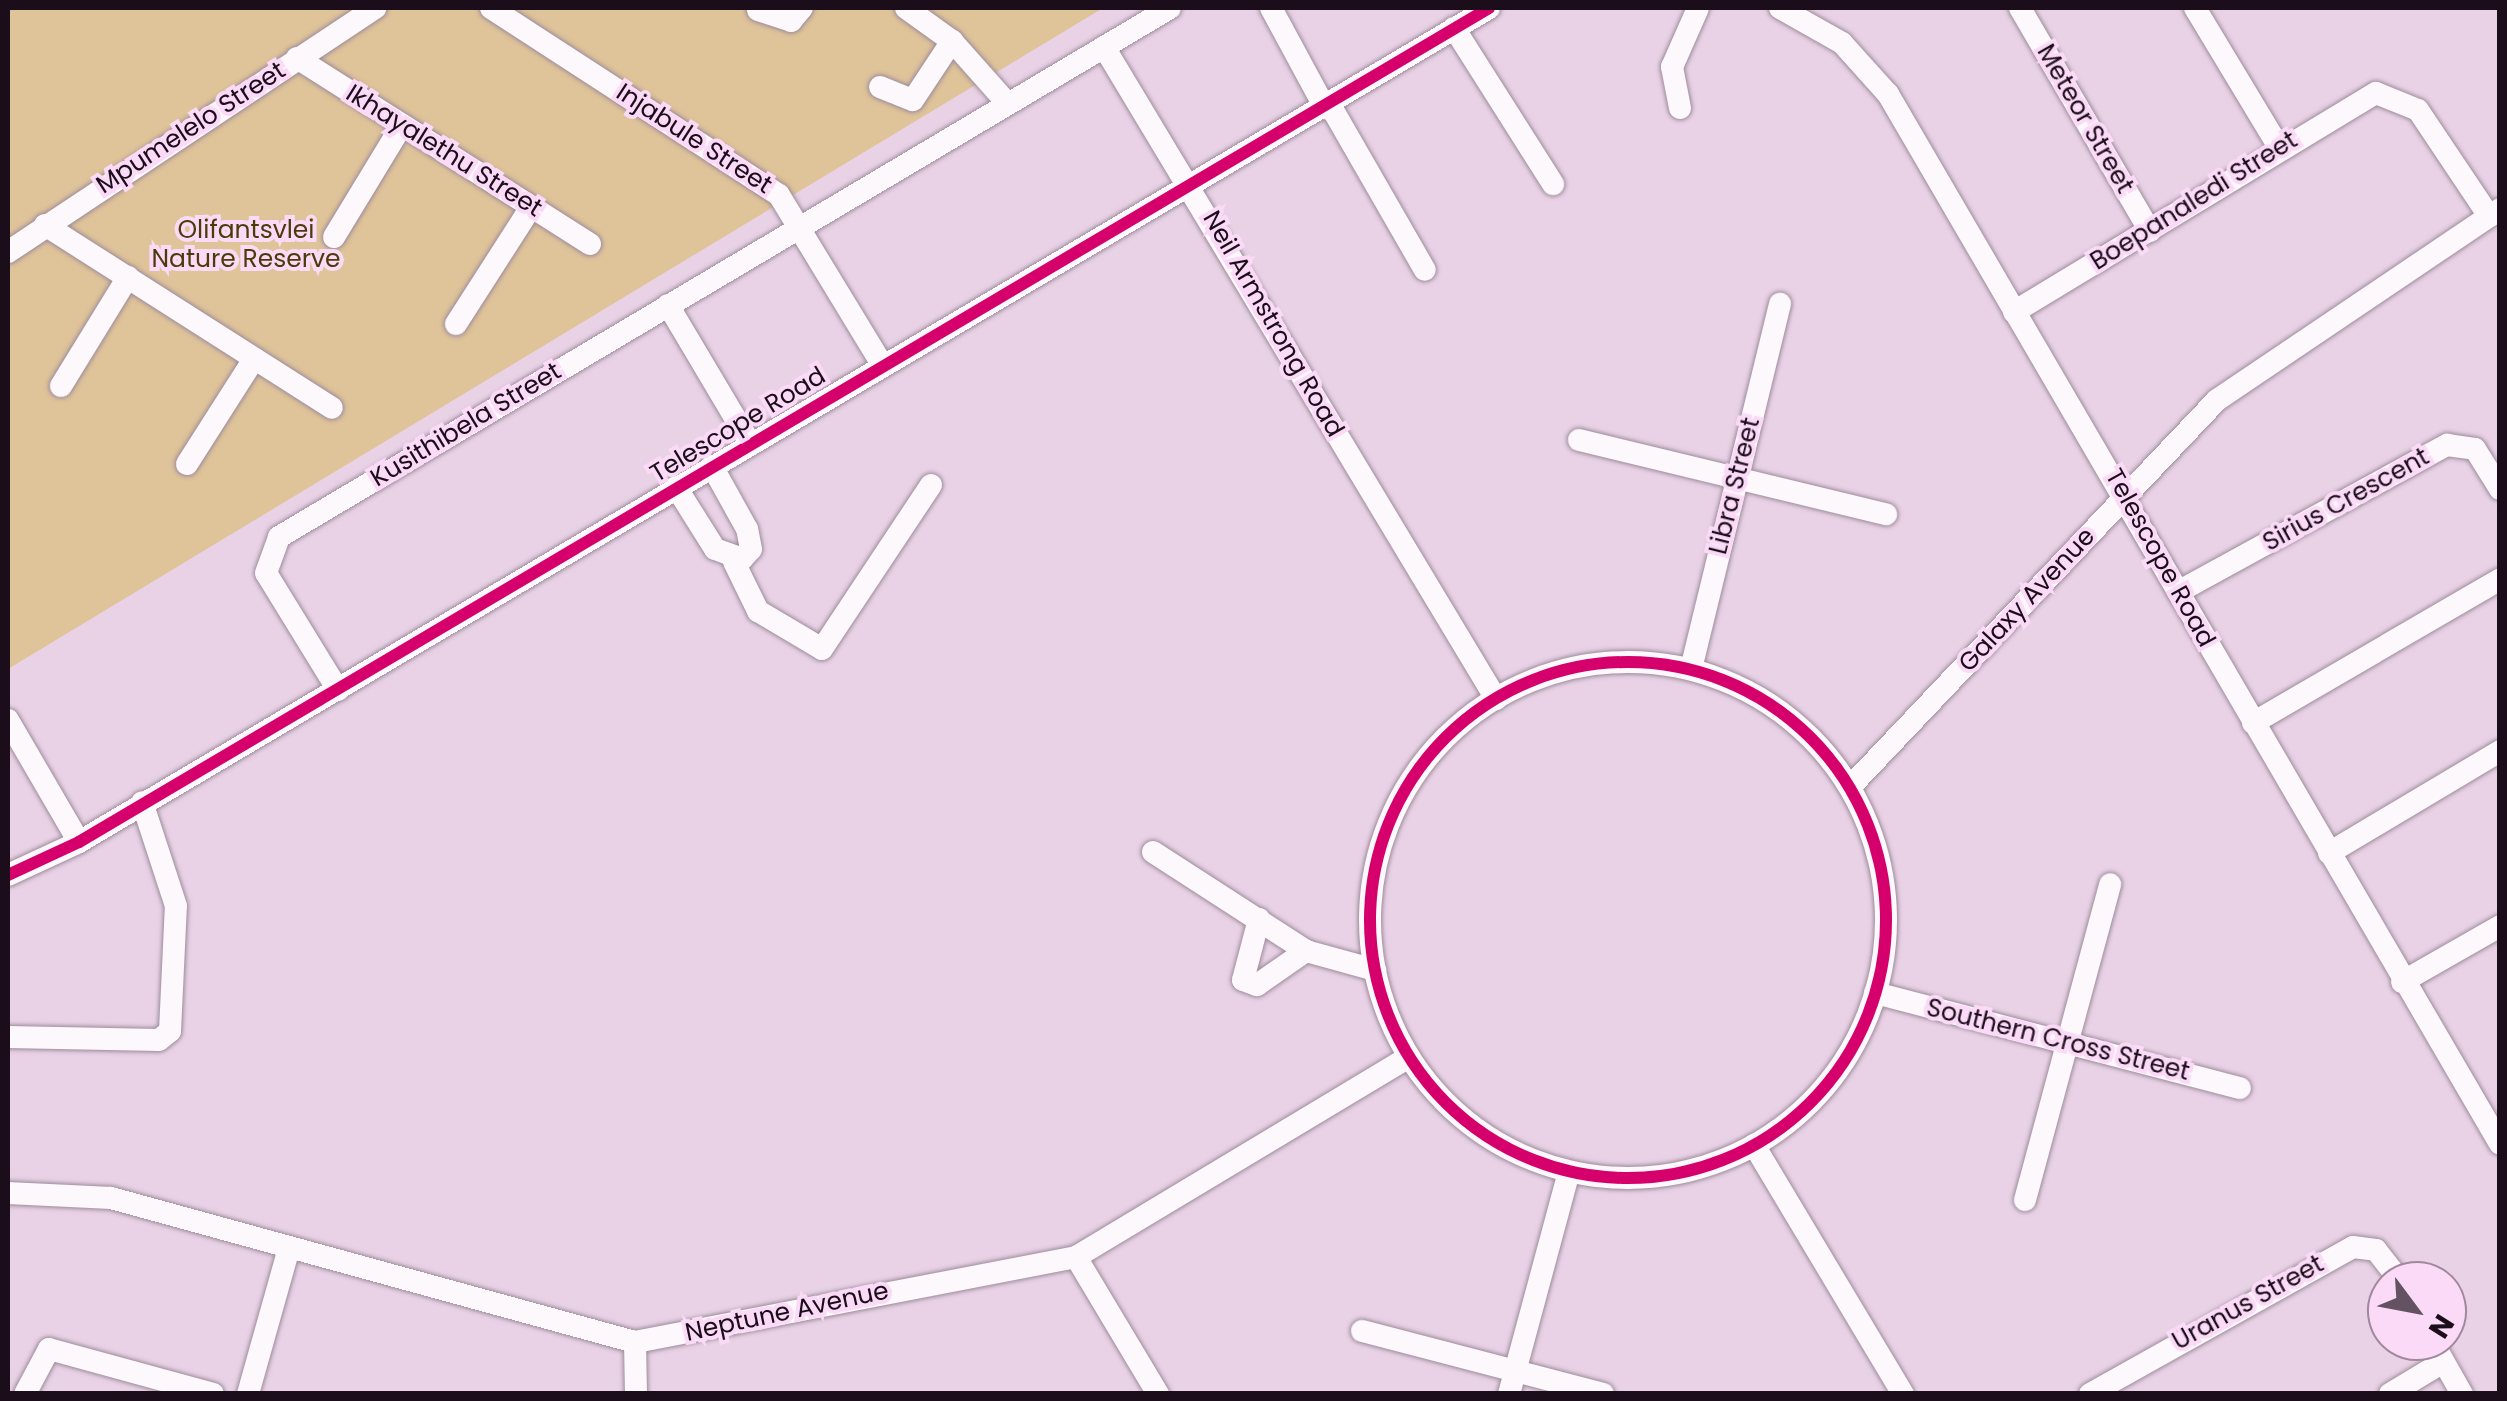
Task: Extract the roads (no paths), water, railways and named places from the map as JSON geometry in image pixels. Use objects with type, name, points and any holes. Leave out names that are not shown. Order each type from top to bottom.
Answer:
[{"type":"street","name":"Mpumelelo Street","points":[[8,252],[375,8]]},
{"type":"street","name":"Injabule Street","points":[[490,8],[766,184],[800,225],[883,366]]},
{"type":"street","points":[[758,10],[791,21],[802,8]]},
{"type":"street","points":[[906,8],[952,42],[1008,104]]},
{"type":"street","points":[[750,443],[668,305],[1170,8]]},
{"type":"street","points":[[1270,8],[1425,270]]},
{"type":"street","name":"Telescope Road","points":[[8,875],[80,842],[1489,8]]},
{"type":"street","points":[[1680,108],[1672,67],[1698,8]]},
{"type":"street","name":"Telescope Road","points":[[1780,8],[1874,74],[2126,494],[2402,982],[2500,1144]]},
{"type":"street","name":"Meteor Street","points":[[2020,8],[2150,231]]},
{"type":"street","points":[[2195,8],[2278,147]]},
{"type":"street","points":[[1454,28],[1553,184]]},
{"type":"street","points":[[880,87],[913,100],[952,42]]},
{"type":"street","name":"Neil Armstrong Road","points":[[1104,47],[1192,184],[1496,699]]},
{"type":"street","name":"Ikhayalethu Street","points":[[297,58],[590,244]]},
{"type":"street","name":"Boepanaledi Street","points":[[2014,312],[2150,231],[2278,147],[2376,93],[2418,110],[2494,212]]},
{"type":"street","points":[[334,237],[402,125]]},
{"type":"street","points":[[456,324],[531,207]]},
{"type":"street","name":"Galaxy Avenue","points":[[1850,786],[2126,494],[2244,376],[2494,212]]},
{"type":"street","points":[[46,224],[332,408]]},
{"type":"street","points":[[61,386],[128,277]]},
{"type":"street","name":"Libra Street","points":[[1692,669],[1780,304]]},
{"type":"street","name":"Kusithibela Street","points":[[338,690],[266,573],[276,540],[668,305]]},
{"type":"street","points":[[188,464],[254,359]]},
{"type":"street","points":[[1579,440],[1886,514]]},
{"type":"street","name":"Sirius Crescent","points":[[2178,592],[2447,445],[2475,450],[2500,489]]},
{"type":"street","points":[[712,466],[752,542],[734,562]]},
{"type":"street","points":[[676,487],[715,549],[734,562],[758,611],[822,649],[931,485]]},
{"type":"street","points":[[2253,723],[2500,579]]},
{"type":"street","points":[[1591,664],[1692,669],[1783,712],[1850,786],[1884,887],[1875,993],[1842,1065],[1754,1145],[1664,1176],[1569,1172],[1478,1130],[1410,1057],[1376,970],[1375,876],[1393,815],[1426,761],[1496,699],[1591,664]]},
{"type":"street","points":[[8,720],[80,842]]},
{"type":"street","points":[[2329,853],[2500,751]]},
{"type":"street","points":[[8,1037],[159,1040],[170,1030],[176,906],[142,802]]},
{"type":"street","points":[[1153,852],[1306,952],[1376,970]]},
{"type":"street","points":[[2025,1200],[2110,884]]},
{"type":"street","points":[[1259,919],[1243,980],[1257,985],[1306,952]]},
{"type":"street","points":[[2402,982],[2500,926]]},
{"type":"street","name":"Southern Cross Street","points":[[1875,993],[2240,1088]]},
{"type":"street","name":"Neptune Avenue","points":[[8,1193],[110,1198],[635,1342],[1076,1257],[1410,1057]]},
{"type":"street","points":[[1754,1145],[1903,1394]]},
{"type":"street","points":[[1512,1382],[1569,1172]]},
{"type":"street","name":"Uranus Street","points":[[2090,1394],[2353,1247],[2376,1250],[2385,1261]]},
{"type":"street","points":[[248,1394],[289,1248]]},
{"type":"street","points":[[1076,1257],[1158,1394]]},
{"type":"street","points":[[1362,1331],[1512,1382],[1603,1394]]},
{"type":"street","points":[[635,1342],[636,1394]]},
{"type":"street","points":[[25,1394],[49,1349],[213,1394]]},
{"type":"street","points":[[2390,1394],[2427,1361]]},
{"type":"street","points":[[2444,1361],[2462,1394]]},
{"type":"park label","name":"Olifantsvlei Nature Reserve","points":[[246,246]]}]
